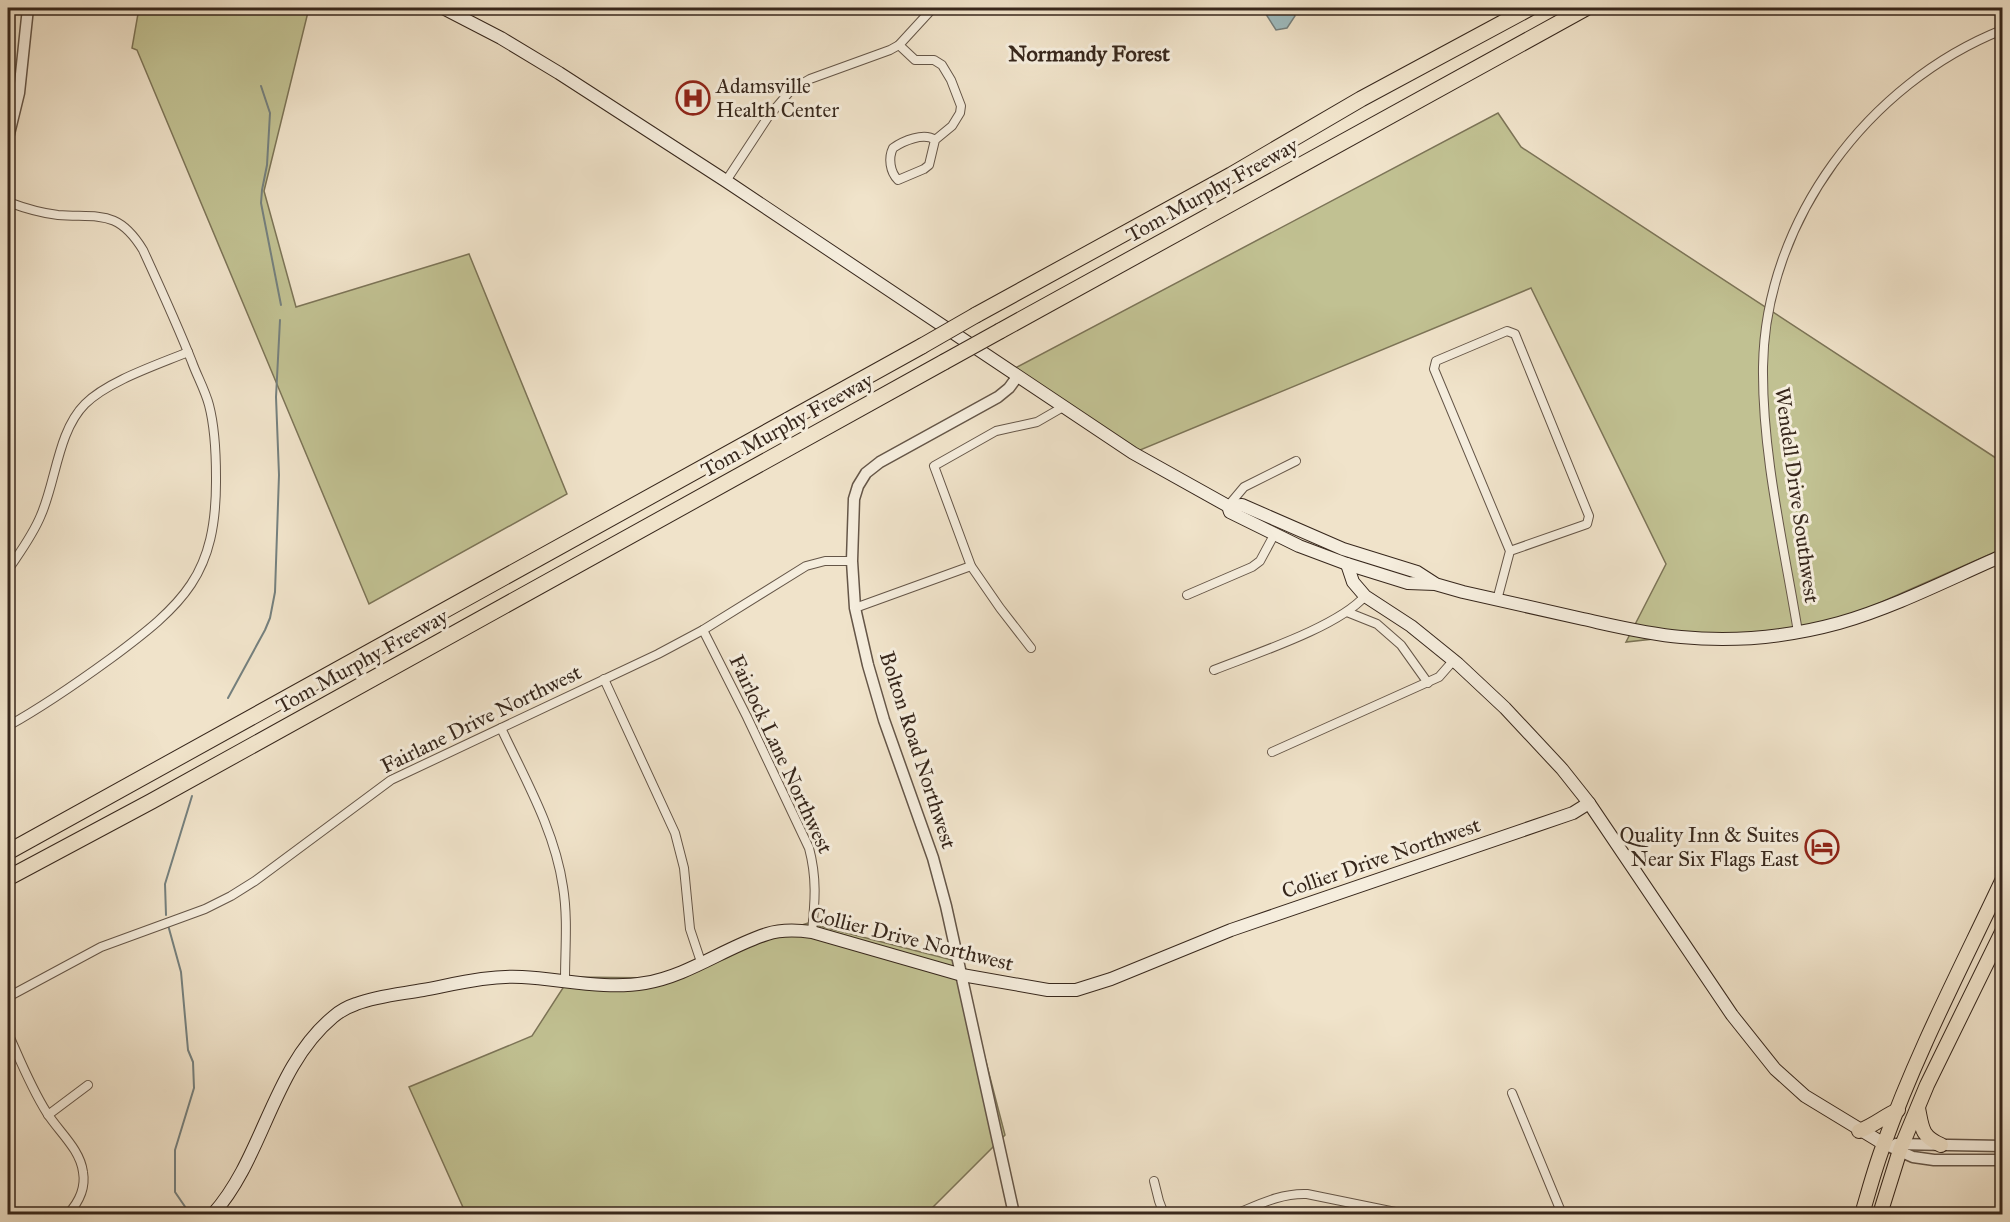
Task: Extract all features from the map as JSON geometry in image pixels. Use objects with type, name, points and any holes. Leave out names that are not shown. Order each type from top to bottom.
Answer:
[{"type":"highway","name":"Tom Murphy Freeway","points":[[8,852],[1231,175],[1361,99],[1530,8]]},
{"type":"highway","name":"Tom Murphy Freeway","points":[[8,878],[1586,8]]},
{"type":"highway","points":[[8,887],[111,823]]},
{"type":"main road","points":[[443,8],[560,73],[1133,453],[1228,506],[1242,506],[1343,549],[1417,572],[1435,584]]},
{"type":"main road","points":[[464,8],[469,21]]},
{"type":"main road","points":[[1228,506],[1230,512],[1299,546],[1408,583],[1435,584],[1643,633],[1682,637],[1721,639],[1760,637],[1798,632],[1837,623],[1875,612],[2002,556]]},
{"type":"main road","points":[[1347,564],[1353,582],[1365,596],[1411,626],[1453,661],[1535,739],[1589,803],[1732,1015],[1774,1069],[1805,1096],[1859,1131],[1884,1144]]},
{"type":"main road","name":"Collier Drive Northwest","points":[[213,1215],[236,1184],[296,1062],[323,1026],[342,1010],[369,999],[483,979],[519,976],[609,984],[643,983],[667,978],[768,933],[790,930],[812,932],[962,975],[1048,990],[1076,990],[1111,979],[1231,930],[1573,813],[1589,803]]},
{"type":"main road","points":[[1862,1215],[1884,1144],[1898,1110],[1941,1009],[2002,881]]},
{"type":"main road","points":[[1880,1215],[1902,1147],[1918,1108],[2002,932]]},
{"type":"main road","points":[[1918,1108],[1923,1132],[1928,1139],[1941,1145]]},
{"type":"main road","points":[[1859,1131],[1876,1124],[1888,1114],[1898,1110]]},
{"type":"street","points":[[8,138],[19,93],[28,8]]},
{"type":"street","points":[[726,181],[768,117],[791,90],[810,78],[899,45],[933,8]]},
{"type":"street","name":"Wendell Drive Southwest","points":[[1798,632],[1769,453],[1764,403],[1763,363],[1769,317],[1780,271],[1794,233],[1819,185],[1865,124],[1896,94],[1934,66],[1968,45],[2002,30]]},
{"type":"street","points":[[899,45],[915,60],[934,60],[942,65],[951,80],[961,106],[957,121],[935,140],[929,165],[924,170],[898,180],[894,176],[890,153],[893,148],[899,143],[918,138],[931,137],[935,140]]},
{"type":"street","points":[[8,202],[32,211],[98,215],[126,228],[135,237],[143,250],[188,352],[208,404],[216,449],[214,523],[208,550],[197,575],[177,604],[153,627],[66,691],[8,726]]},
{"type":"street","points":[[1497,600],[1510,551],[1434,369],[1436,361],[1507,331],[1515,334],[1589,516],[1587,524],[1510,551]]},
{"type":"street","points":[[8,570],[41,516],[66,436],[84,405],[102,390],[188,352]]},
{"type":"street","name":"Bolton Road Northwest","points":[[1014,1215],[962,975],[933,858],[884,720],[868,665],[855,608],[852,561],[854,500],[858,486],[866,473],[880,462],[998,397],[1017,377]]},
{"type":"street","points":[[1031,648],[971,566],[934,466],[996,431],[1037,422],[1063,407]]},
{"type":"street","points":[[1228,506],[1244,487],[1296,461]]},
{"type":"street","points":[[1187,595],[1252,567],[1260,561],[1274,534]]},
{"type":"street","name":"Fairlane Drive Northwest","points":[[8,997],[101,947],[205,909],[231,896],[255,881],[391,780],[604,680],[703,630],[806,566],[825,561],[852,561]]},
{"type":"street","points":[[855,608],[971,566]]},
{"type":"street","points":[[1214,670],[1299,636],[1347,612],[1365,596]]},
{"type":"street","points":[[1347,612],[1377,624],[1401,645],[1428,683]]},
{"type":"street","name":"Fairlock Lane Northwest","points":[[703,630],[809,848],[816,886],[812,932]]},
{"type":"street","points":[[1272,752],[1428,683],[1439,677],[1453,661]]},
{"type":"street","points":[[604,680],[675,833],[684,868],[690,929],[701,962]]},
{"type":"street","points":[[501,728],[545,821],[558,862],[566,914],[565,980]]},
{"type":"street","points":[[8,1033],[30,1083],[48,1115],[76,1152],[82,1165],[84,1175],[81,1196],[68,1215]]},
{"type":"street","points":[[48,1115],[88,1085]]},
{"type":"street","points":[[1512,1093],[1562,1215]]},
{"type":"street","points":[[1884,1144],[1902,1147],[2002,1146]]},
{"type":"street","points":[[1902,1147],[1913,1157],[1934,1160],[2002,1160]]},
{"type":"street","points":[[1154,1181],[1164,1215]]},
{"type":"street","points":[[1236,1215],[1275,1197],[1292,1193],[1307,1194],[1405,1215]]},
{"type":"green space","points":[[139,8],[309,8],[264,191],[296,307],[469,254],[567,494],[369,604],[137,50],[132,48]]},
{"type":"green space","points":[[1498,113],[1521,147],[2002,462],[2002,549],[1859,612],[1769,637],[1672,637],[1626,642],[1666,564],[1531,288],[1133,453],[1006,373]]},
{"type":"green space","points":[[808,923],[960,962],[1005,1135],[926,1214],[466,1214],[409,1087],[532,1036],[570,977],[661,978],[719,952]]},
{"type":"water","points":[[1262,8],[1292,8],[1295,16],[1287,28],[1276,30]]},
{"type":"waterway","points":[[261,86],[270,113],[267,165],[261,203],[281,305]]},
{"type":"waterway","points":[[228,698],[265,630],[275,592],[279,475],[276,397],[280,320]]},
{"type":"waterway","points":[[166,915],[165,884],[192,796]]},
{"type":"waterway","points":[[168,925],[181,972],[188,1050],[193,1062],[194,1088],[175,1150],[175,1192],[190,1214]]},
{"type":"place","name":"Adamsville Health Center","points":[[693,98]]},
{"type":"place","name":"Quality Inn & Suites Near Six Flags East","points":[[1822,847]]},
{"type":"district","name":"Normandy Forest","points":[[1089,53]]}]
